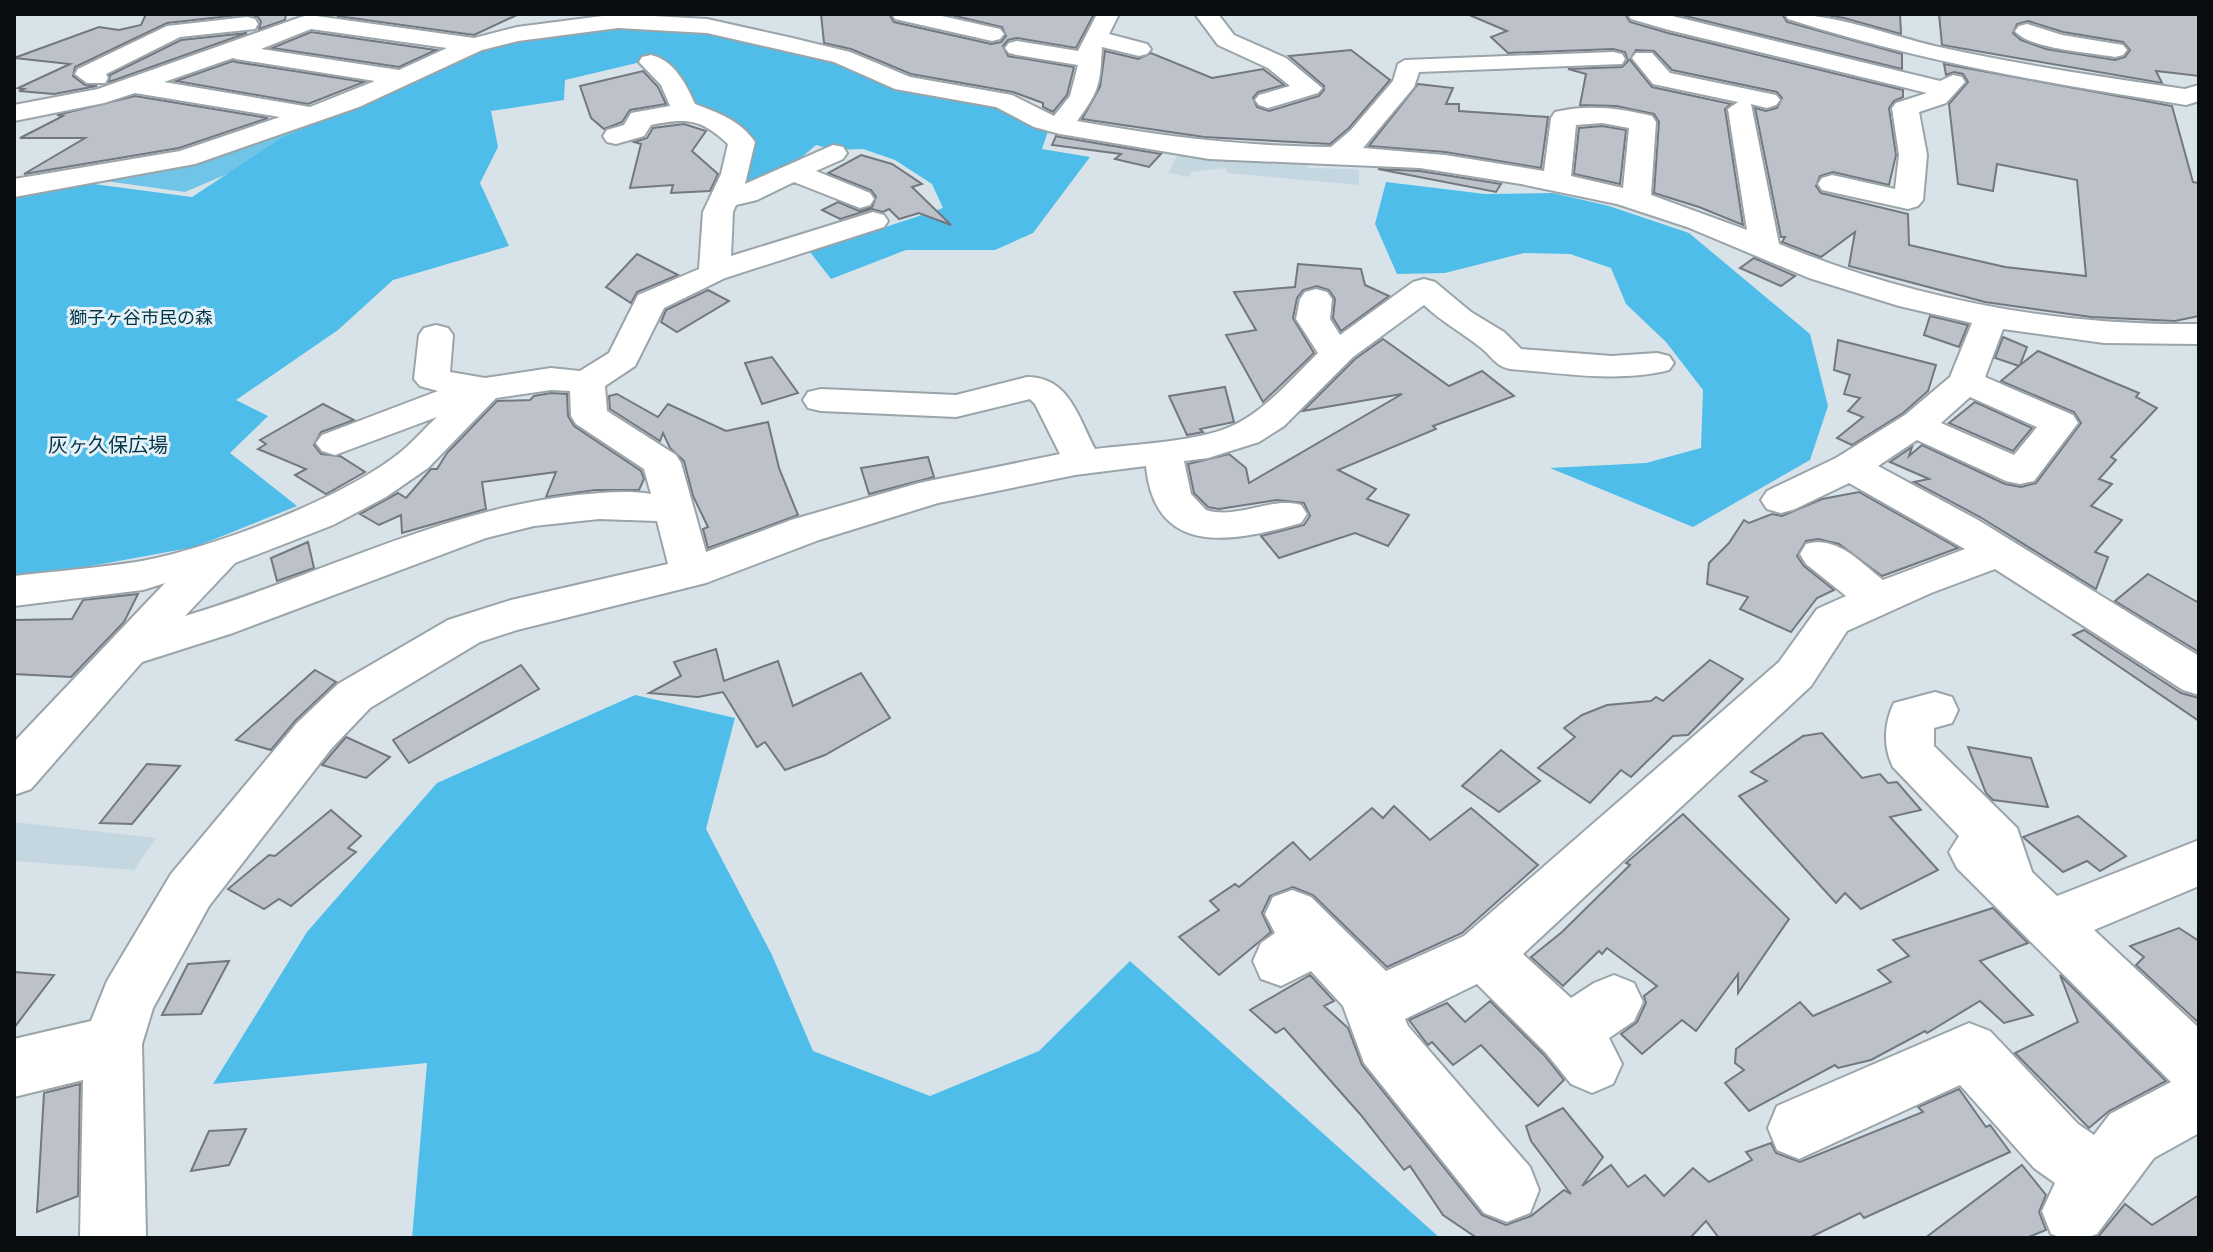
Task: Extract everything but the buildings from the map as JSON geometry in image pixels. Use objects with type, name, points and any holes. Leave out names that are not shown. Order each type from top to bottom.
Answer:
[{"type":"street","points":[[1064,121],[1082,97],[1090,75],[1092,49],[1108,14]]},
{"type":"street","points":[[1206,14],[1226,40],[1277,63],[1309,88],[1268,100]]},
{"type":"street","points":[[1639,14],[1695,30],[1887,73],[1944,90]]},
{"type":"street","points":[[1796,14],[1839,29],[1976,62],[2195,100]]},
{"type":"street","points":[[915,15],[992,34],[930,88]]},
{"type":"street","points":[[14,113],[61,105],[129,86],[230,51],[303,18],[474,45]]},
{"type":"street","points":[[14,188],[185,158],[350,102],[474,45],[517,34],[617,18],[680,23],[749,35],[842,57],[904,84],[1003,100],[1043,121],[1064,121],[1207,151],[1420,160],[1636,200],[1848,280],[1992,316],[2104,332],[2156,336],[2199,334]]},
{"type":"street","points":[[2064,21],[2023,26],[2058,41],[2115,50]]},
{"type":"street","points":[[247,24],[175,31],[87,74],[129,86],[314,115]]},
{"type":"street","points":[[1695,30],[1663,55],[1644,58],[1662,79],[1754,105],[1765,249]]},
{"type":"street","points":[[1017,48],[1139,49]]},
{"type":"street","points":[[230,51],[400,78]]},
{"type":"street","points":[[1338,155],[1360,136],[1405,82],[1407,69],[1414,65],[1613,59]]},
{"type":"street","points":[[651,62],[672,82],[687,110]]},
{"type":"street","points":[[1832,184],[1908,200],[1913,155],[1905,108],[1937,98],[1976,62]]},
{"type":"street","points":[[616,136],[635,130],[640,119],[687,110],[721,123],[742,142],[735,174],[718,212],[714,271]]},
{"type":"street","points":[[1556,184],[1564,118],[1602,115],[1643,122],[1636,200]]},
{"type":"street","points":[[725,198],[747,194],[833,153]]},
{"type":"street","points":[[335,443],[482,388],[551,379],[587,382],[623,359],[650,302],[714,271],[793,248],[866,210],[793,172]]},
{"type":"street","points":[[113,1238],[113,1044],[127,1000],[190,890],[314,736],[354,696],[464,631],[511,616],[691,573],[805,530],[933,492],[1083,462],[1208,446],[1246,434],[1271,418],[1336,354],[1424,289],[1440,299],[1459,319],[1500,343],[1510,359],[1612,366],[1657,363]]},
{"type":"street","points":[[1316,299],[1313,319],[1336,354]]},
{"type":"street","points":[[1781,500],[1850,467],[1915,425],[1966,382],[1992,316]]},
{"type":"street","points":[[436,335],[432,379],[482,388]]},
{"type":"street","points":[[587,382],[589,416],[662,463],[691,573]]},
{"type":"street","points":[[1915,425],[2020,472],[2060,423],[1966,382]]},
{"type":"street","points":[[14,591],[143,575],[220,553],[319,516],[372,488],[415,460],[482,388]]},
{"type":"street","points":[[821,400],[956,406],[1027,388],[1039,388],[1051,399],[1083,462]]},
{"type":"street","points":[[1164,451],[1175,503],[1190,517],[1211,527],[1231,529],[1287,514]]},
{"type":"street","points":[[1850,467],[1964,530],[2199,678]]},
{"type":"street","points":[[126,650],[217,622],[474,528],[534,513],[599,506],[645,506],[675,512]]},
{"type":"street","points":[[14,775],[126,650],[220,553]]},
{"type":"street","points":[[1507,1190],[1385,1043],[1372,1006],[1484,954],[1795,674],[1832,620],[1997,553]]},
{"type":"street","points":[[1821,554],[1878,599]]},
{"type":"street","points":[[1935,710],[1911,716],[1910,753],[1999,843],[1993,869],[2199,1068]]},
{"type":"street","points":[[2050,924],[2199,862]]},
{"type":"street","points":[[1296,937],[1379,1003]]},
{"type":"street","points":[[1484,954],[1580,1049],[1614,1002]]},
{"type":"street","points":[[14,1068],[113,1044]]},
{"type":"street","points":[[1799,1128],[1969,1051],[2056,1146],[2088,1194],[2132,1136],[2199,1100]]},
{"type":"shaded area","points":[[349,105],[246,166],[185,192],[98,180]]},
{"type":"shaded area","points":[[1179,152],[1306,161],[1308,168],[1354,169],[1359,170],[1359,185],[1227,173],[1225,168],[1192,172],[1189,177],[1168,173]]},
{"type":"shaded area","points":[[14,822],[156,838],[134,870],[14,861]]},
{"type":"green space","name":"獅子ヶ谷市民の森","points":[[575,28],[688,28],[808,53],[903,91],[990,102],[1049,128],[1042,149],[1090,157],[1033,233],[995,250],[906,250],[831,279],[810,252],[943,208],[932,184],[895,160],[863,149],[835,150],[816,145],[794,164],[748,188],[739,185],[748,141],[690,107],[658,58],[565,80],[564,100],[491,111],[498,147],[480,183],[509,246],[393,280],[338,330],[236,400],[268,416],[230,453],[297,506],[195,547],[14,580],[14,197],[86,183],[192,197],[280,139],[462,53]]},
{"type":"green space","points":[[1386,182],[1485,194],[1553,193],[1609,206],[1689,233],[1810,334],[1828,406],[1810,460],[1693,527],[1550,468],[1646,463],[1701,448],[1703,390],[1666,342],[1626,304],[1611,268],[1570,254],[1524,253],[1445,273],[1397,274],[1375,224]]},
{"type":"green space","points":[[635,695],[735,718],[706,829],[772,955],[813,1051],[930,1096],[1039,1051],[1130,961],[1440,1238],[412,1238],[427,1063],[213,1084],[307,932],[437,783]]},
{"type":"park label","name":"灰ヶ久保広場","points":[[108,445]]}]
